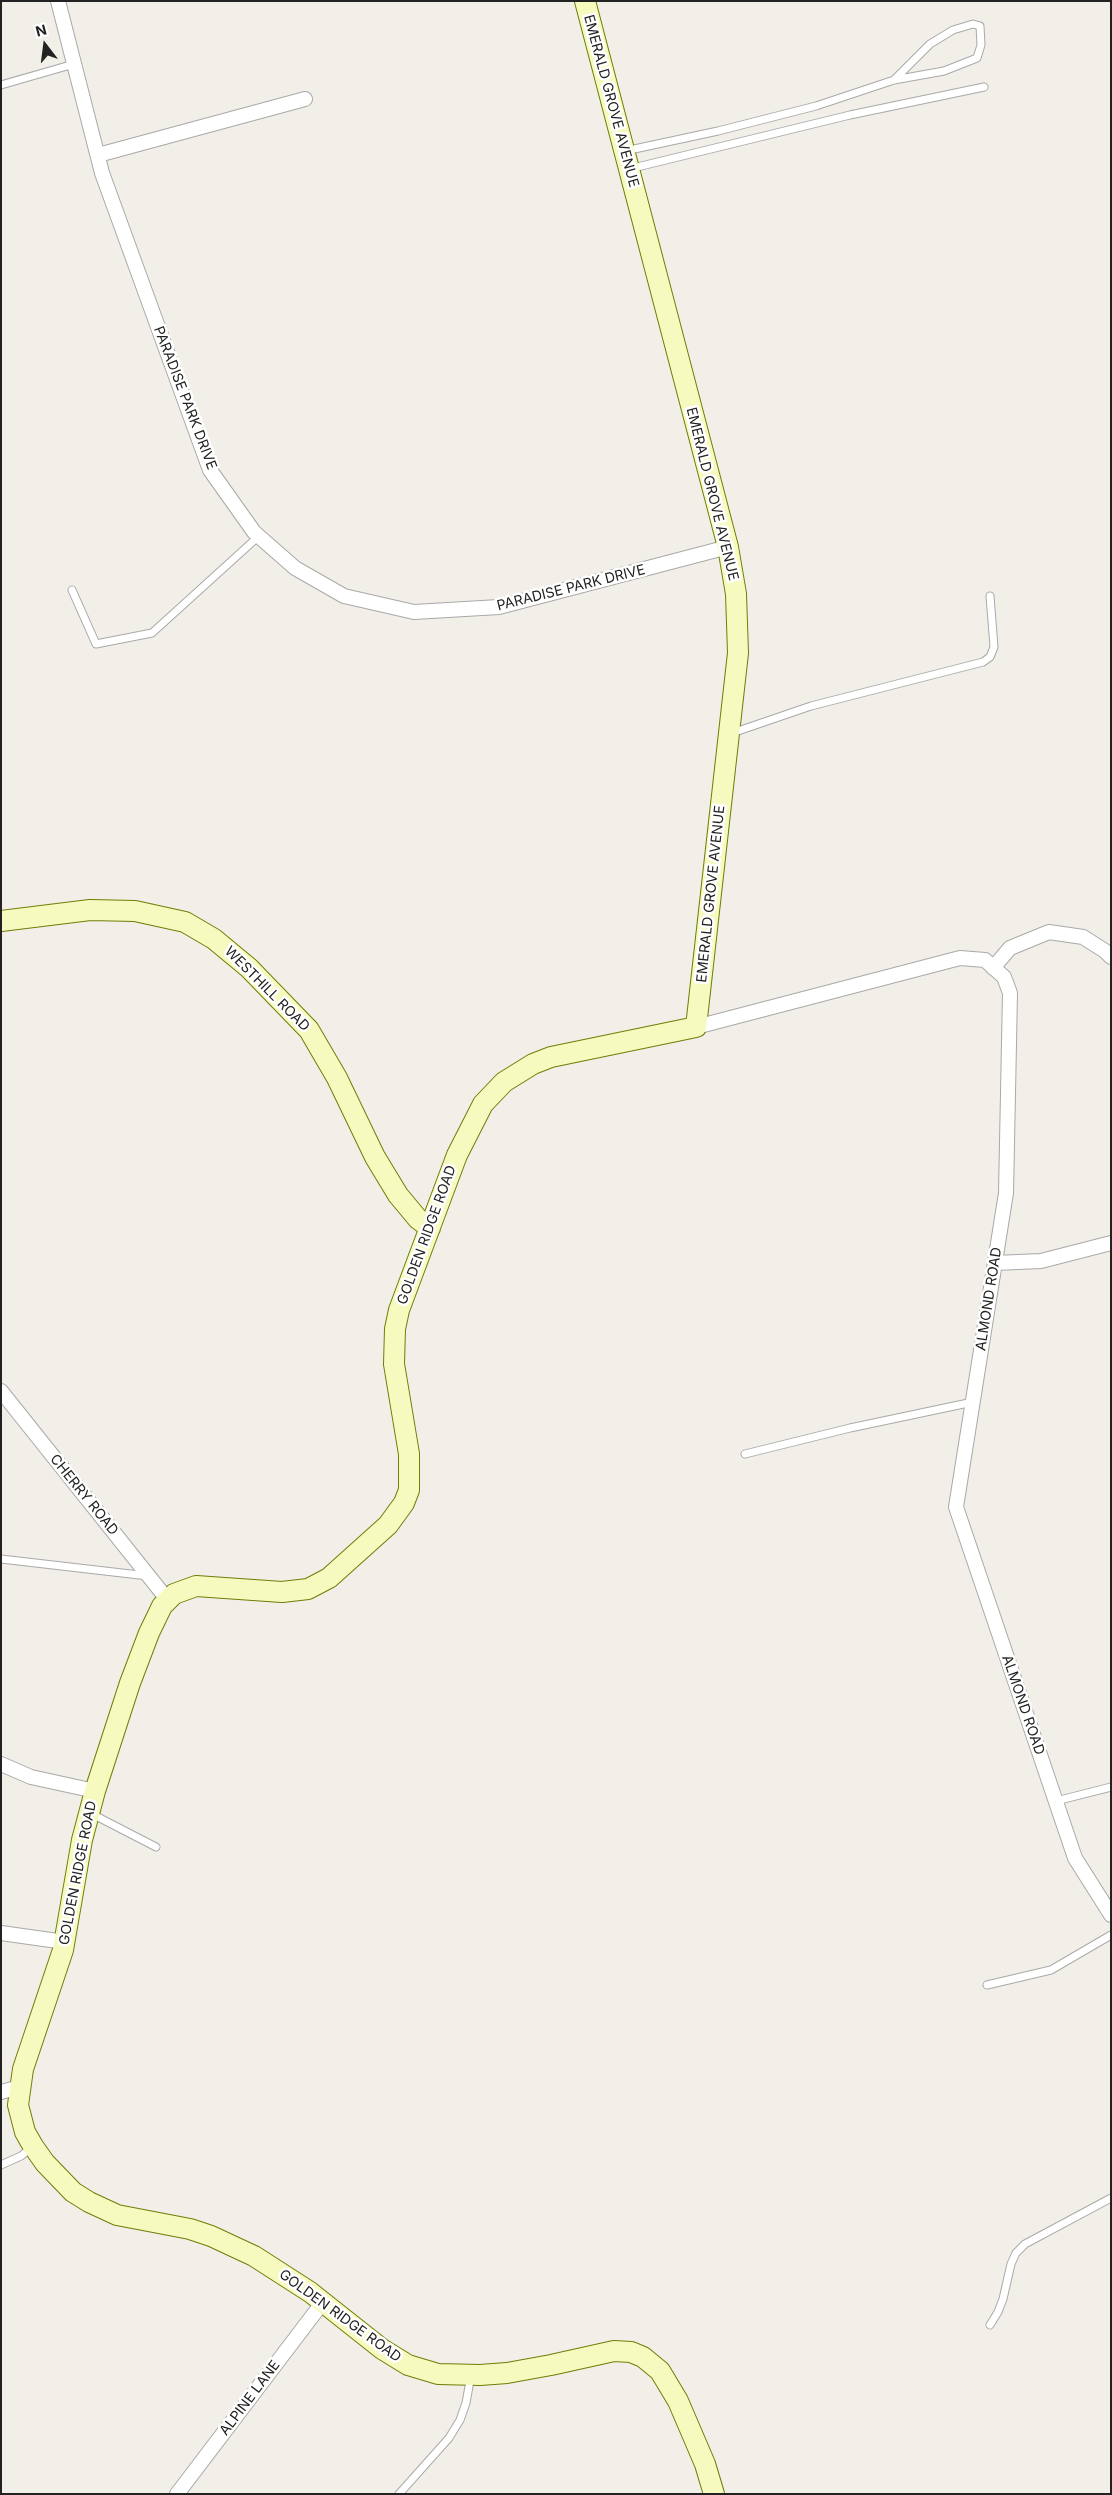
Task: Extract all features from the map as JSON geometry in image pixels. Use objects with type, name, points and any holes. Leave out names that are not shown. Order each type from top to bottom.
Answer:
[{"type":"street","name":"PARADISE PARK DRIVE","points":[[58,1],[102,173],[210,470],[259,536],[295,568],[344,596],[414,612],[499,607],[728,547]]},
{"type":"street","name":"EMERALD GROVE AVENUE","points":[[585,1],[728,547],[736,594],[738,653],[696,1027]]},
{"type":"street","points":[[98,155],[305,99]]},
{"type":"street","name":"WESTHILL ROAD","points":[[1,921],[62,912],[112,909],[170,917],[199,929],[214,938],[249,968],[309,1030],[329,1062],[375,1158],[398,1195],[418,1219],[430,1228]]},
{"type":"street","points":[[993,968],[1010,948],[1049,932],[1083,937],[1105,951],[1111,958]]},
{"type":"street","name":"ALMOND ROAD","points":[[696,1027],[960,958],[985,960],[1004,977],[1010,993],[1006,1193],[956,1507],[1075,1858],[1111,1915]]},
{"type":"street","name":"GOLDEN RIDGE ROAD","points":[[696,1027],[551,1057],[533,1064],[504,1082],[483,1104],[461,1146],[406,1287],[395,1329],[394,1364],[410,1471],[409,1490],[398,1514],[348,1563],[329,1578],[308,1589],[282,1592],[196,1586],[182,1590],[167,1599],[149,1633],[95,1791],[89,1813],[65,1942],[23,2069],[10,2089],[25,2132],[33,2146],[59,2178],[89,2202],[124,2216],[190,2229],[211,2236],[254,2256],[323,2302],[382,2350],[408,2365],[438,2374],[471,2375],[507,2373],[614,2351],[631,2352],[643,2357],[660,2371],[678,2402],[704,2464],[714,2494]]},
{"type":"street","points":[[995,1263],[1041,1261],[1111,1243]]},
{"type":"street","name":"CHERRY ROAD","points":[[1,1391],[167,1599]]},
{"type":"street","points":[[1,1764],[31,1777],[95,1791]]},
{"type":"street","points":[[1,1933],[65,1942]]},
{"type":"street","name":"ALPINE LANE","points":[[177,2494],[323,2302]]},
{"type":"lane","points":[[627,160],[718,131],[816,106],[894,80],[944,71],[977,58],[980,45],[980,26],[974,24],[954,30],[930,44],[894,80]]},
{"type":"lane","points":[[1,85],[74,64]]},
{"type":"lane","points":[[627,160],[984,87]]},
{"type":"lane","points":[[72,590],[96,644],[152,634],[259,536]]},
{"type":"lane","points":[[729,734],[811,706],[983,662],[990,657],[994,647],[990,596]]},
{"type":"lane","points":[[745,1454],[850,1428],[973,1402]]},
{"type":"lane","points":[[1,1559],[148,1576]]},
{"type":"lane","points":[[1056,1801],[1111,1787]]},
{"type":"lane","points":[[89,1813],[156,1847]]},
{"type":"lane","points":[[987,1985],[1051,1970],[1111,1935]]},
{"type":"lane","points":[[1,2165],[20,2156],[33,2146]]},
{"type":"lane","points":[[990,2325],[998,2312],[1011,2264],[1021,2249],[1036,2237],[1111,2198]]},
{"type":"lane","points":[[399,2494],[449,2438],[460,2420],[466,2403],[471,2375]]}]
